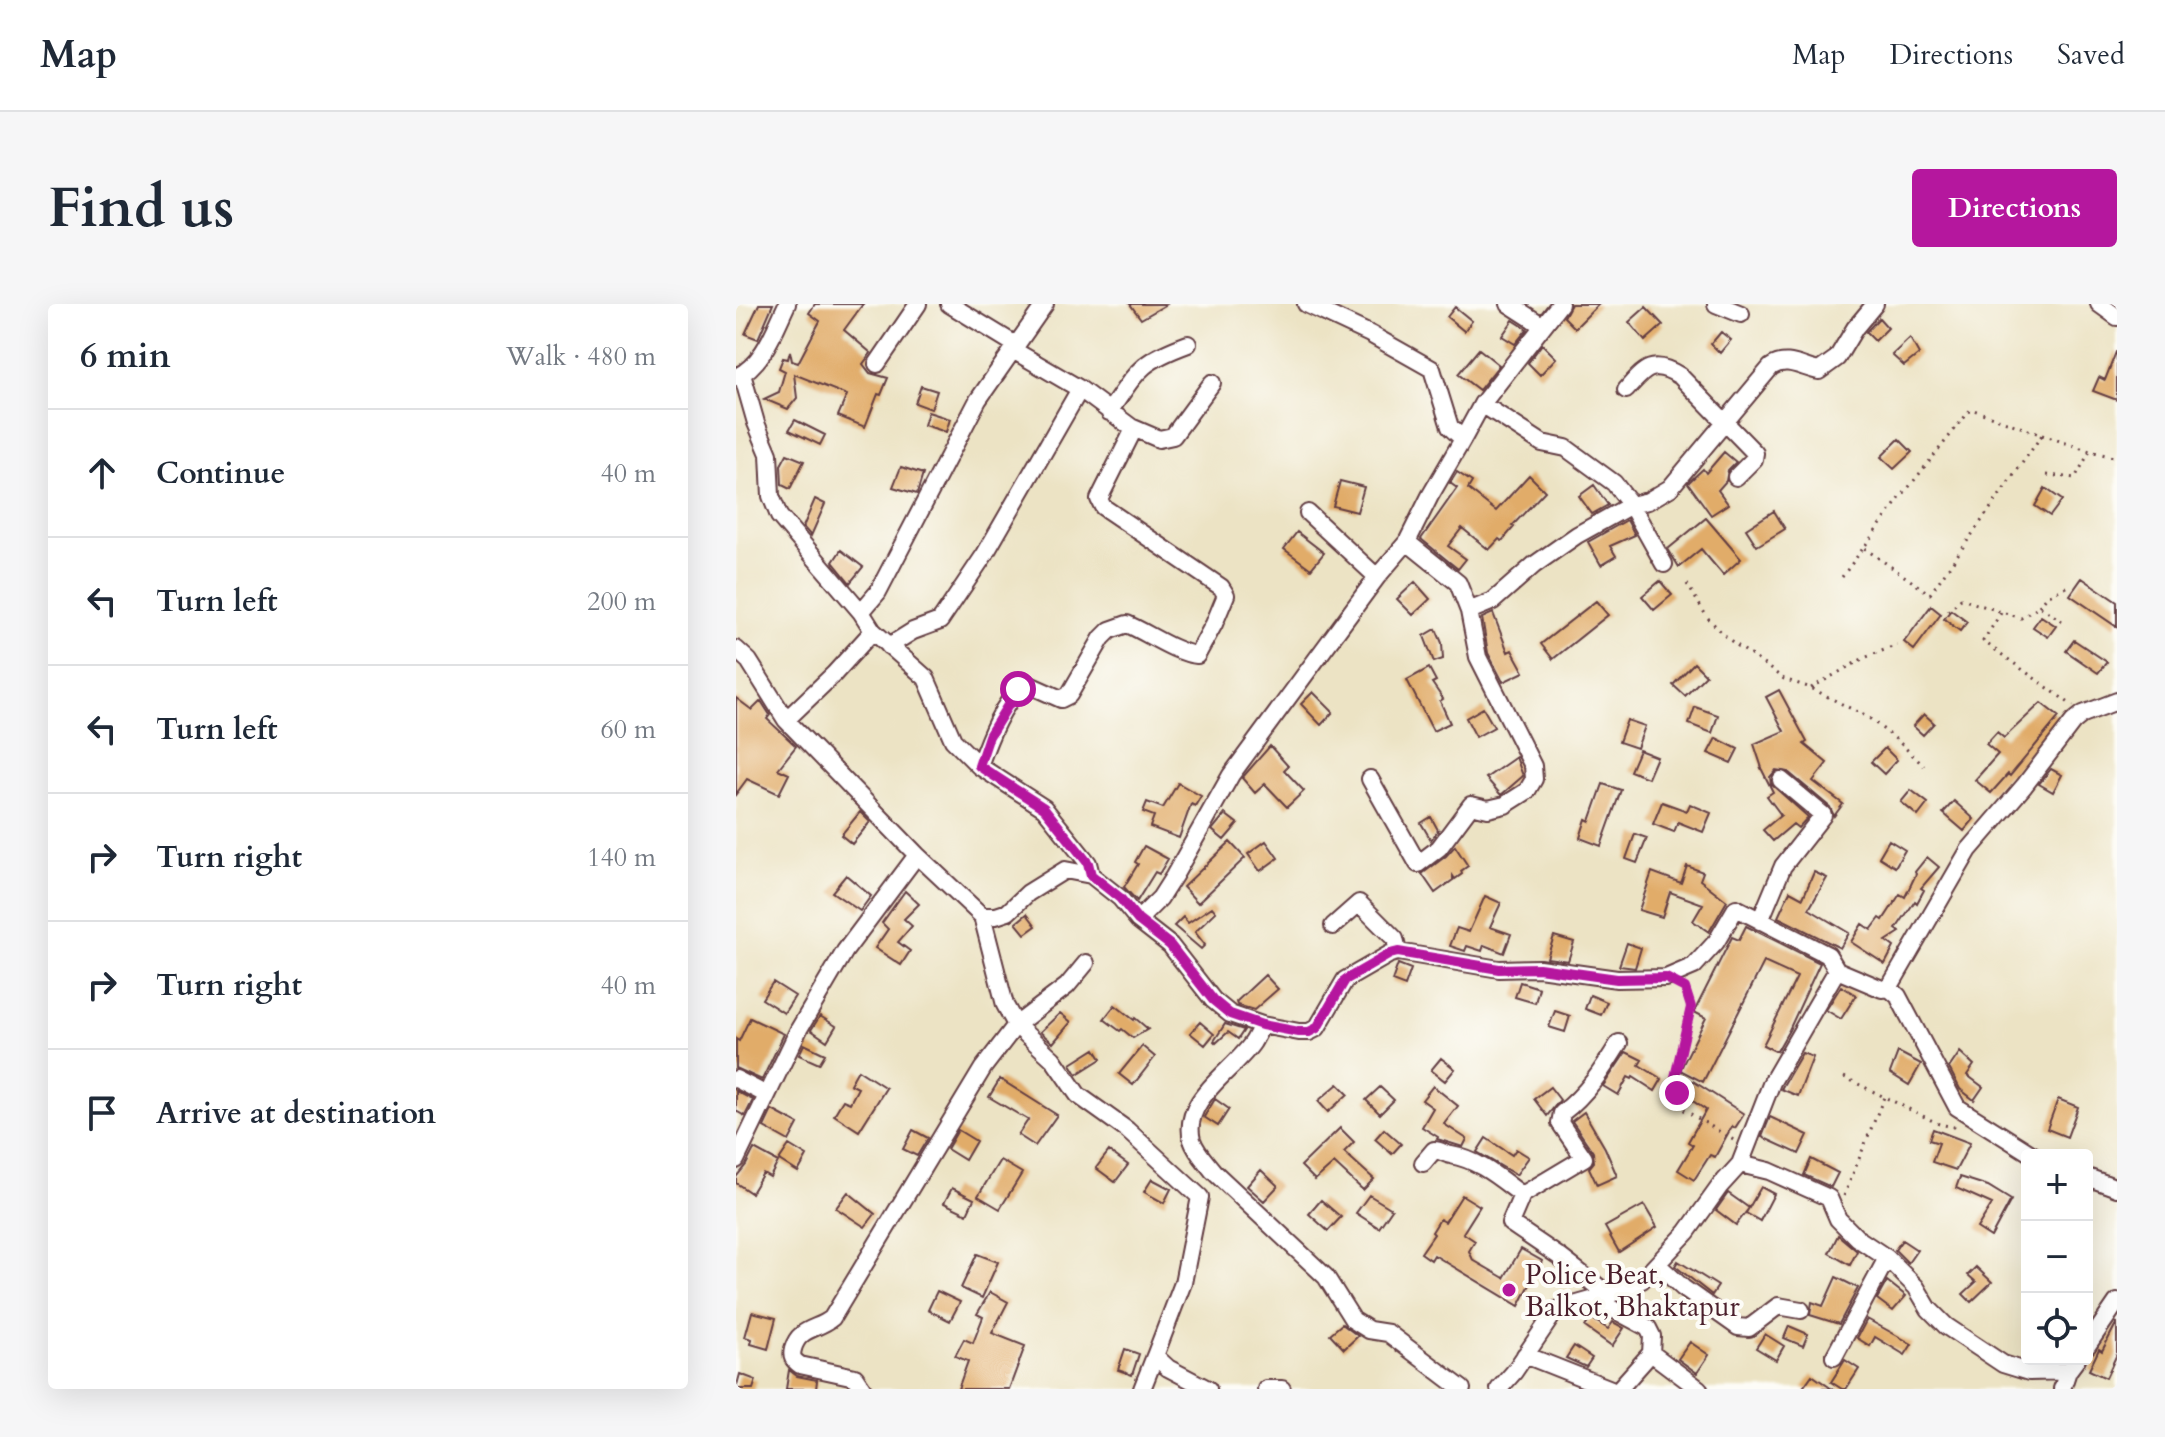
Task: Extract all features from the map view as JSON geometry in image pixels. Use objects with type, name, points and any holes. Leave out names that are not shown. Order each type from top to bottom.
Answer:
[{"type":"street","points":[[787,304],[764,351],[739,375],[769,454],[774,506],[779,516],[861,612],[873,631],[926,678],[953,740],[979,766],[1044,808],[1088,863],[1091,875]]},
{"type":"street","points":[[877,364],[918,304]]},
{"type":"street","points":[[949,304],[1080,389],[1131,427],[1159,439],[1173,436],[1212,383]]},
{"type":"street","points":[[861,612],[878,592],[978,400],[1045,304]]},
{"type":"street","points":[[1306,304],[1370,334],[1432,369],[1450,427],[1463,439]]},
{"type":"street","points":[[1509,304],[1543,326]]},
{"type":"street","points":[[1138,920],[1160,898],[1231,775],[1377,577],[1407,542],[1482,404],[1560,304]]},
{"type":"street","points":[[1716,304],[1741,314]]},
{"type":"street","points":[[1469,611],[1493,601],[1534,565],[1577,535],[1631,505],[1648,501],[1670,488],[1771,367],[1788,361],[1819,371],[1837,358],[1855,328],[1875,304]]},
{"type":"street","points":[[2099,304],[2117,317]]},
{"type":"street","points":[[1109,412],[1140,367],[1155,356],[1188,344]]},
{"type":"street","points":[[1626,390],[1642,371],[1653,367],[1665,367],[1680,376],[1755,453],[1754,459],[1736,477]]},
{"type":"street","points":[[889,646],[913,631],[940,621],[985,554],[1080,389]]},
{"type":"street","points":[[1482,404],[1542,443],[1566,448],[1614,483],[1631,505],[1664,564]]},
{"type":"street","points":[[979,766],[989,736],[1018,689],[1025,683],[1061,699],[1069,695],[1102,638],[1110,630],[1127,624],[1155,636],[1183,654],[1197,655],[1214,624],[1226,595],[1221,587],[1103,507],[1099,499],[1132,433],[1131,427]]},
{"type":"street","points":[[1308,513],[1377,577]]},
{"type":"street","points":[[1370,779],[1418,864],[1439,848],[1471,805],[1488,809],[1505,805],[1527,791],[1534,779],[1533,766],[1478,657],[1469,611],[1458,583],[1407,542]]},
{"type":"street","points":[[786,720],[826,683],[873,631]]},
{"type":"street","points":[[736,649],[749,661],[786,720],[917,855],[982,916],[1005,1005],[1016,1025],[1061,1068],[1068,1084],[1078,1095],[1127,1130],[1200,1197],[1183,1283],[1142,1389]]},
{"type":"street","points":[[1889,988],[1969,850],[2073,722],[2083,714],[2117,701]]},
{"type":"street","points":[[1760,921],[1783,866],[1823,815],[1781,780]]},
{"type":"street","points":[[736,1160],[799,1029],[845,951],[917,855]]},
{"type":"street","points":[[982,916],[1008,912],[1028,893],[1065,870],[1091,875],[1120,898],[1138,920],[1182,958],[1213,1000],[1230,1014],[1262,1025],[1309,1032],[1317,1028],[1345,980],[1390,954],[1398,952],[1499,969],[1539,968],[1617,979],[1666,978],[1694,966],[1716,942],[1736,908],[1828,955],[1837,970],[1882,989],[1889,988],[1898,996],[1957,1107],[2024,1149]]},
{"type":"street","points":[[1333,926],[1359,903],[1395,939],[1398,952]]},
{"type":"street","points":[[863,1389],[855,1377],[847,1373],[800,1365],[794,1361],[792,1355],[797,1339],[801,1333],[832,1318],[983,1068],[1016,1025],[1067,986],[1086,963]]},
{"type":"street","points":[[1499,1389],[1556,1310],[1602,1297],[1642,1280],[1687,1232],[1743,1156],[1772,1082],[1837,970]]},
{"type":"street","points":[[1262,1025],[1253,1043],[1208,1091],[1196,1110],[1191,1124],[1192,1139],[1198,1153],[1213,1171],[1326,1277],[1353,1320],[1369,1330],[1388,1333],[1462,1389]]},
{"type":"street","points":[[1619,1043],[1597,1079],[1577,1102],[1562,1113],[1560,1123],[1584,1158],[1522,1195],[1510,1223],[1560,1257],[1602,1297],[1648,1328],[1652,1336],[1651,1353],[1619,1389]]},
{"type":"street","points":[[736,1079],[767,1095]]},
{"type":"street","points":[[1423,1163],[1434,1150],[1439,1149],[1449,1156],[1473,1160],[1522,1195]]},
{"type":"street","points":[[1743,1156],[1829,1198],[1836,1215],[1857,1238],[1887,1258],[1916,1287],[1929,1309],[1946,1326],[2003,1364],[2029,1372],[2073,1365]]},
{"type":"street","points":[[2093,1179],[2117,1188]]},
{"type":"street","points":[[1834,1357],[1887,1258]]},
{"type":"street","points":[[1657,1264],[1683,1288],[1738,1327],[1749,1328],[1778,1306],[1801,1310]]},
{"type":"street","points":[[2093,1337],[2117,1302]]},
{"type":"street","points":[[1651,1353],[1699,1389]]},
{"type":"street","points":[[1525,1355],[1611,1389]]},
{"type":"street","points":[[1155,1356],[1168,1368],[1208,1389]]},
{"type":"street","points":[[2062,1389],[2073,1365]]},
{"type":"street","points":[[1266,1389],[1282,1389]]},
{"type":"path","points":[[1842,577],[1971,409],[2117,458]]},
{"type":"path","points":[[1864,548],[1930,594],[2042,435]]},
{"type":"path","points":[[2047,475],[2075,478],[2090,451]]},
{"type":"path","points":[[1687,584],[1707,617],[1727,638],[1784,679],[1811,688],[1869,718],[1924,766]]},
{"type":"path","points":[[1948,611],[1961,599],[2021,618],[2039,606],[2047,596],[2068,586]]},
{"type":"path","points":[[2039,606],[2062,621]]},
{"type":"path","points":[[2001,613],[1983,641],[2083,714]]},
{"type":"path","points":[[1811,688],[1864,658],[1897,645]]},
{"type":"path","points":[[1666,978],[1685,988],[1691,1007],[1675,1077],[1681,1108],[1743,1156]]},
{"type":"path","points":[[1844,1077],[1939,1124],[1954,1127],[1957,1107]]},
{"type":"path","points":[[1836,1215],[1884,1097]]},
{"type":"building","points":[[759,304],[773,304],[758,339],[745,334]]},
{"type":"building","points":[[815,304],[863,304],[844,330],[871,353],[863,364],[870,373],[888,378],[865,427],[838,416],[847,395],[794,374],[797,398],[788,409],[764,399],[779,392],[785,371],[779,368],[783,358],[788,359],[790,351],[792,361],[798,363],[820,321],[809,313]]},
{"type":"building","points":[[1130,304],[1167,304],[1141,319]]},
{"type":"building","points":[[1571,304],[1599,304],[1575,328],[1564,317]]},
{"type":"building","points":[[1455,307],[1472,321],[1464,331],[1447,317]]},
{"type":"building","points":[[1646,307],[1663,325],[1645,341],[1629,322]]},
{"type":"building","points":[[1879,318],[1888,328],[1875,341],[1866,332]]},
{"type":"building","points":[[1513,320],[1527,329],[1515,344],[1502,336]]},
{"type":"building","points":[[1721,332],[1731,340],[1720,353],[1711,344]]},
{"type":"building","points":[[1910,338],[1919,354],[1904,366],[1892,355]]},
{"type":"building","points":[[1542,344],[1556,358],[1540,375],[1528,363]]},
{"type":"building","points":[[1479,349],[1499,365],[1479,390],[1458,374]]},
{"type":"building","points":[[2116,352],[2117,400],[2093,391],[2099,377],[2105,380]]},
{"type":"building","points":[[921,386],[937,391],[931,409],[915,403]]},
{"type":"building","points":[[928,412],[950,419],[946,432],[924,425]]},
{"type":"building","points":[[795,420],[825,435],[820,445],[789,430]]},
{"type":"building","points":[[1899,439],[1912,452],[1894,469],[1881,457]]},
{"type":"building","points":[[1724,452],[1736,462],[1728,470],[1726,481],[1718,490],[1728,504],[1711,515],[1688,483],[1703,469],[1706,473]]},
{"type":"building","points":[[787,454],[804,461],[790,489],[782,485],[781,465]]},
{"type":"building","points":[[901,467],[923,474],[917,494],[893,487]]},
{"type":"building","points":[[1457,472],[1472,482],[1468,489],[1496,511],[1529,475],[1545,491],[1502,541],[1499,539],[1489,550],[1462,528],[1448,546],[1466,559],[1458,569],[1421,539],[1457,488],[1450,483]]},
{"type":"building","points":[[1340,481],[1364,487],[1357,512],[1333,506]]},
{"type":"building","points":[[1594,485],[1608,505],[1592,514],[1579,496]]},
{"type":"building","points":[[2045,488],[2062,500],[2050,516],[2035,506]]},
{"type":"building","points":[[815,499],[825,504],[811,536],[803,527]]},
{"type":"building","points":[[1774,511],[1785,529],[1757,546],[1746,529]]},
{"type":"building","points":[[1706,518],[1741,559],[1723,575],[1701,549],[1679,567],[1668,549]]},
{"type":"building","points":[[1627,520],[1635,535],[1610,546],[1616,556],[1601,565],[1588,542]]},
{"type":"building","points":[[1297,532],[1324,553],[1311,569],[1284,549]]},
{"type":"building","points":[[841,550],[863,567],[850,583],[833,562]]},
{"type":"building","points":[[2082,578],[2117,602],[2117,627],[2070,595]]},
{"type":"building","points":[[1660,581],[1672,595],[1654,610],[1642,596]]},
{"type":"building","points":[[1415,582],[1430,599],[1413,615],[1397,599]]},
{"type":"building","points":[[1596,601],[1608,615],[1553,659],[1541,644]]},
{"type":"building","points":[[1931,606],[1941,614],[1914,650],[1904,642]]},
{"type":"building","points":[[1951,610],[1967,622],[1960,631],[1944,619]]},
{"type":"building","points":[[1493,613],[1508,652],[1512,650],[1524,672],[1503,682],[1488,653],[1482,618]]},
{"type":"building","points":[[2041,616],[2056,626],[2048,637],[2033,627]]},
{"type":"building","points":[[1436,629],[1442,643],[1443,659],[1434,662],[1424,636]]},
{"type":"building","points":[[2074,640],[2107,662],[2098,673],[2066,651]]},
{"type":"building","points":[[1694,663],[1706,675],[1685,696],[1673,685]]},
{"type":"building","points":[[1429,668],[1436,681],[1432,683],[1443,699],[1440,701],[1450,723],[1433,731],[1407,680]]},
{"type":"building","points":[[1779,690],[1807,742],[1804,744],[1827,763],[1813,781],[1843,804],[1834,816],[1830,807],[1788,772],[1776,770],[1770,777],[1771,784],[1808,817],[1798,828],[1793,824],[1773,841],[1763,830],[1781,815],[1767,796],[1773,792],[1754,744],[1784,731],[1766,697]]},
{"type":"building","points":[[1313,692],[1333,712],[1321,725],[1301,704]]},
{"type":"building","points":[[736,698],[752,710],[761,701],[770,715],[767,719],[796,746],[778,769],[789,774],[779,794],[747,779],[736,794]]},
{"type":"building","points":[[2041,703],[2059,717],[2010,776],[2008,774],[1991,793],[1975,780],[1998,754],[1986,744],[1997,732],[2004,738]]},
{"type":"building","points":[[1695,707],[1718,715],[1712,733],[1689,724]]},
{"type":"building","points":[[1483,708],[1494,727],[1476,737],[1466,718]]},
{"type":"building","points":[[1924,714],[1934,723],[1923,735],[1913,726]]},
{"type":"building","points":[[1627,720],[1645,726],[1637,748],[1619,742]]},
{"type":"building","points":[[1716,738],[1738,749],[1731,763],[1708,753]]},
{"type":"building","points":[[1270,746],[1288,766],[1284,770],[1304,791],[1287,807],[1265,784],[1255,793],[1242,778]]},
{"type":"building","points":[[1885,748],[1897,760],[1884,774],[1871,762]]},
{"type":"building","points":[[1639,750],[1657,757],[1648,778],[1630,771]]},
{"type":"building","points":[[1516,757],[1523,776],[1501,795],[1486,778]]},
{"type":"building","points":[[2051,769],[2062,775],[2053,792],[2039,784]]},
{"type":"building","points":[[1178,783],[1201,796],[1195,806],[1191,804],[1179,838],[1150,827],[1154,816],[1143,812],[1147,802],[1163,808]]},
{"type":"building","points":[[1603,784],[1621,790],[1601,846],[1580,838],[1586,819],[1590,821]]},
{"type":"building","points":[[1911,790],[1928,803],[1918,816],[1901,802]]},
{"type":"building","points":[[1954,801],[1974,819],[1964,831],[1943,813]]},
{"type":"building","points":[[1662,802],[1687,811],[1690,804],[1711,813],[1703,832],[1678,822],[1674,832],[1653,824]]},
{"type":"building","points":[[860,812],[870,822],[852,844],[841,835]]},
{"type":"building","points":[[1225,814],[1238,824],[1224,840],[1212,830]]},
{"type":"building","points":[[1431,817],[1438,830],[1431,840],[1421,823]]},
{"type":"building","points":[[1635,834],[1647,838],[1637,863],[1626,859]]},
{"type":"building","points":[[1889,840],[1905,850],[1895,867],[1879,857]]},
{"type":"building","points":[[1266,841],[1278,858],[1260,871],[1248,854]]},
{"type":"building","points":[[1230,842],[1245,858],[1198,903],[1183,887]]},
{"type":"building","points":[[1144,846],[1168,859],[1159,874],[1155,872],[1137,901],[1124,887],[1138,864],[1135,862]]},
{"type":"building","points":[[1455,846],[1468,866],[1435,893],[1422,874]]},
{"type":"building","points":[[1927,857],[1939,867],[1921,888],[1924,890],[1917,903],[1915,901],[1896,929],[1900,932],[1886,941],[1894,947],[1885,964],[1851,942],[1862,924],[1871,930],[1880,918],[1883,920],[1900,894],[1905,897],[1915,872]]},
{"type":"building","points":[[1687,866],[1703,872],[1700,880],[1727,901],[1709,932],[1693,921],[1703,904],[1670,892],[1662,917],[1639,910],[1652,872],[1681,883]]},
{"type":"building","points":[[1814,872],[1827,878],[1809,909],[1849,933],[1840,948],[1778,917],[1790,891],[1803,898]]},
{"type":"building","points":[[846,875],[871,896],[860,911],[832,892]]},
{"type":"building","points":[[905,891],[919,904],[904,919],[912,926],[898,942],[910,951],[901,965],[875,948],[888,929],[882,923]]},
{"type":"building","points":[[1485,896],[1501,903],[1490,927],[1511,934],[1504,953],[1484,945],[1482,951],[1467,946],[1465,951],[1450,946],[1457,928],[1469,932]]},
{"type":"building","points":[[1212,907],[1216,912],[1195,932],[1205,945],[1201,949],[1174,926],[1183,917],[1188,923]]},
{"type":"building","points":[[1027,914],[1036,926],[1025,934],[1016,923]]},
{"type":"building","points":[[1746,926],[1820,963],[1789,1030],[1775,1051],[1763,1045],[1797,977],[1764,962],[1703,1082],[1680,1070],[1706,1018],[1694,1012],[1732,937],[1739,940]]},
{"type":"building","points":[[1554,936],[1574,942],[1568,961],[1547,958]]},
{"type":"building","points":[[1627,943],[1641,948],[1635,968],[1619,966]]},
{"type":"building","points":[[1398,964],[1411,969],[1405,986],[1392,981]]},
{"type":"building","points":[[1265,975],[1278,989],[1254,1010],[1237,1005],[1236,1002]]},
{"type":"building","points":[[773,982],[795,996],[784,1013],[762,999]]},
{"type":"building","points":[[1520,982],[1539,988],[1535,1003],[1515,997]]},
{"type":"building","points":[[1841,986],[1856,995],[1841,1019],[1826,1010]]},
{"type":"building","points":[[1590,995],[1607,1002],[1601,1015],[1585,1009]]},
{"type":"building","points":[[1115,1005],[1148,1029],[1133,1038],[1122,1029],[1120,1031],[1104,1019]]},
{"type":"building","points":[[1555,1011],[1570,1016],[1565,1032],[1549,1027]]},
{"type":"building","points":[[1060,1013],[1071,1022],[1053,1043],[1040,1032]]},
{"type":"building","points":[[820,1016],[836,1026],[827,1041],[811,1030]]},
{"type":"building","points":[[750,1018],[784,1034],[762,1080],[736,1068],[736,1039],[739,1041]]},
{"type":"building","points":[[1200,1022],[1214,1034],[1205,1045],[1190,1033]]},
{"type":"building","points":[[1225,1024],[1244,1030],[1238,1039],[1228,1032],[1216,1043],[1214,1041]]},
{"type":"building","points":[[804,1044],[825,1054],[819,1064],[799,1055]]},
{"type":"building","points":[[1142,1046],[1155,1057],[1133,1085],[1119,1074]]},
{"type":"building","points":[[1095,1049],[1101,1059],[1077,1074],[1071,1064]]},
{"type":"building","points":[[1626,1052],[1642,1060],[1639,1065],[1662,1079],[1655,1091],[1633,1077],[1628,1077],[1618,1095],[1603,1086]]},
{"type":"building","points":[[1898,1052],[1921,1064],[1909,1085],[1890,1073]]},
{"type":"building","points":[[1960,1052],[1974,1065],[1967,1075],[1983,1087],[1974,1100],[1960,1089],[1949,1068]]},
{"type":"building","points":[[1802,1053],[1813,1057],[1798,1096],[1781,1089]]},
{"type":"building","points":[[1441,1058],[1455,1069],[1445,1081],[1431,1070]]},
{"type":"building","points":[[858,1070],[886,1088],[859,1131],[834,1115],[843,1100],[850,1103],[858,1088],[850,1084]]},
{"type":"building","points":[[1000,1079],[1057,1115],[1035,1146],[1018,1135],[1028,1120],[989,1097]]},
{"type":"building","points":[[1693,1081],[1744,1114],[1735,1128],[1732,1126],[1715,1157],[1710,1155],[1694,1180],[1678,1170],[1693,1145],[1688,1142],[1706,1110],[1684,1095]]},
{"type":"building","points":[[1338,1084],[1348,1094],[1328,1112],[1318,1101]]},
{"type":"building","points":[[1433,1086],[1458,1106],[1444,1124],[1467,1139],[1463,1147],[1437,1139],[1422,1127],[1433,1108],[1422,1100]]},
{"type":"building","points":[[1380,1087],[1394,1100],[1380,1114],[1366,1100]]},
{"type":"building","points":[[1550,1087],[1560,1100],[1547,1116],[1534,1099]]},
{"type":"building","points":[[736,1091],[753,1100],[745,1116],[736,1111]]},
{"type":"building","points":[[1215,1099],[1229,1109],[1218,1126],[1204,1117]]},
{"type":"building","points":[[2058,1099],[2078,1107],[2067,1137],[2047,1129]]},
{"type":"building","points":[[772,1110],[798,1124],[789,1141],[764,1127]]},
{"type":"building","points":[[1584,1112],[1617,1176],[1597,1185],[1589,1168],[1594,1162],[1593,1152],[1572,1121]]},
{"type":"building","points":[[1770,1117],[1808,1135],[1799,1154],[1762,1137]]},
{"type":"building","points":[[1340,1128],[1354,1142],[1344,1152],[1374,1179],[1363,1190],[1334,1163],[1315,1180],[1301,1166]]},
{"type":"building","points":[[1384,1129],[1401,1144],[1392,1154],[1375,1139]]},
{"type":"building","points":[[1933,1129],[1970,1143],[1956,1170],[1932,1162],[1939,1143],[1929,1140]]},
{"type":"building","points":[[913,1130],[928,1138],[917,1156],[903,1149]]},
{"type":"building","points":[[958,1130],[976,1141],[965,1160],[947,1149]]},
{"type":"building","points":[[1486,1138],[1512,1155],[1516,1149],[1529,1157],[1516,1175],[1477,1152]]},
{"type":"building","points":[[789,1145],[807,1156],[798,1172],[779,1160]]},
{"type":"building","points":[[754,1149],[778,1162],[770,1177],[763,1173],[751,1193],[736,1183],[736,1177]]},
{"type":"building","points":[[1109,1151],[1128,1165],[1115,1182],[1096,1168]]},
{"type":"building","points":[[1811,1159],[1838,1173],[1831,1187],[1804,1175]]},
{"type":"building","points":[[1000,1160],[1022,1173],[1000,1209],[978,1196]]},
{"type":"building","points":[[1261,1170],[1278,1186],[1264,1201],[1247,1186]]},
{"type":"building","points":[[1960,1177],[1988,1186],[2011,1200],[1991,1237],[1977,1228],[1992,1204],[1956,1188]]},
{"type":"building","points":[[1152,1179],[1171,1189],[1164,1203],[1144,1192]]},
{"type":"building","points":[[1761,1187],[1774,1194],[1760,1221],[1746,1213]]},
{"type":"building","points":[[952,1188],[974,1199],[967,1214],[944,1203]]},
{"type":"building","points":[[848,1192],[875,1214],[865,1227],[836,1208]]},
{"type":"building","points":[[1728,1193],[1749,1208],[1736,1225],[1716,1210]]},
{"type":"building","points":[[1369,1195],[1392,1209],[1379,1228],[1356,1213]]},
{"type":"building","points":[[1462,1195],[1480,1206],[1463,1233],[1475,1241],[1469,1251],[1473,1260],[1504,1278],[1521,1249],[1542,1261],[1519,1306],[1434,1255],[1431,1260],[1421,1253],[1440,1219],[1445,1222]]},
{"type":"building","points":[[1321,1200],[1341,1217],[1328,1231],[1309,1214]]},
{"type":"building","points":[[1644,1205],[1657,1227],[1619,1252],[1605,1227]]},
{"type":"building","points":[[1838,1235],[1857,1251],[1850,1265],[1829,1253]]},
{"type":"building","points":[[1902,1240],[1917,1250],[1908,1263],[1895,1250]]},
{"type":"building","points":[[977,1254],[998,1262],[982,1298],[961,1288]]},
{"type":"building","points":[[1678,1261],[1718,1286],[1712,1295],[1675,1266]]},
{"type":"building","points":[[1976,1267],[1992,1282],[1971,1302],[1963,1294],[1976,1282],[1968,1275]]},
{"type":"building","points":[[1836,1277],[1858,1288],[1839,1324],[1810,1315],[1812,1302],[1823,1306]]},
{"type":"building","points":[[1887,1281],[1906,1296],[1893,1311],[1877,1299]]},
{"type":"building","points":[[937,1291],[960,1302],[950,1321],[928,1310]]},
{"type":"building","points":[[990,1292],[1008,1302],[992,1333],[1025,1346],[1009,1389],[958,1389],[968,1361],[955,1356],[964,1339],[973,1343],[983,1317],[977,1314]]},
{"type":"building","points":[[752,1312],[776,1318],[768,1349],[751,1344],[752,1339],[745,1337]]},
{"type":"building","points":[[1591,1318],[1608,1329],[1613,1322],[1624,1328],[1612,1346],[1585,1327]]},
{"type":"building","points":[[1867,1319],[1912,1344],[1905,1355],[1875,1337],[1870,1346],[1857,1338]]},
{"type":"building","points":[[2117,1322],[2117,1354],[2106,1378],[2089,1370],[2099,1349],[2102,1351]]},
{"type":"building","points":[[1342,1324],[1358,1336],[1344,1349],[1330,1334]]},
{"type":"building","points":[[1789,1326],[1808,1334],[1803,1346],[1784,1338]]},
{"type":"building","points":[[1765,1334],[1784,1346],[1776,1360],[1756,1348]]},
{"type":"building","points":[[1690,1342],[1709,1355],[1697,1373],[1678,1359]]},
{"type":"building","points":[[1574,1346],[1592,1358],[1586,1367],[1566,1358]]},
{"type":"building","points":[[1125,1349],[1139,1354],[1132,1375],[1118,1370]]},
{"type":"building","points":[[1845,1360],[1859,1369],[1846,1389],[1842,1389],[1831,1382]]},
{"type":"building","points":[[789,1370],[797,1376],[817,1380],[816,1389],[786,1389]]},
{"type":"building","points":[[740,1374],[756,1380],[753,1389],[736,1389]]},
{"type":"building","points":[[1812,1375],[1832,1389],[1802,1389]]},
{"type":"place","name":"Police Beat, Balkot, Bhaktapur","points":[[1509,1290]]},
{"type":"route","points":[[1018,689],[989,736],[979,766],[1044,808],[1088,863],[1091,875],[1120,898],[1138,920],[1170,945],[1213,1000],[1230,1014],[1262,1025],[1309,1032],[1317,1028],[1345,980],[1398,952],[1499,969],[1539,968],[1617,979],[1666,978],[1685,988],[1691,1007],[1675,1077],[1677,1093]]}]
